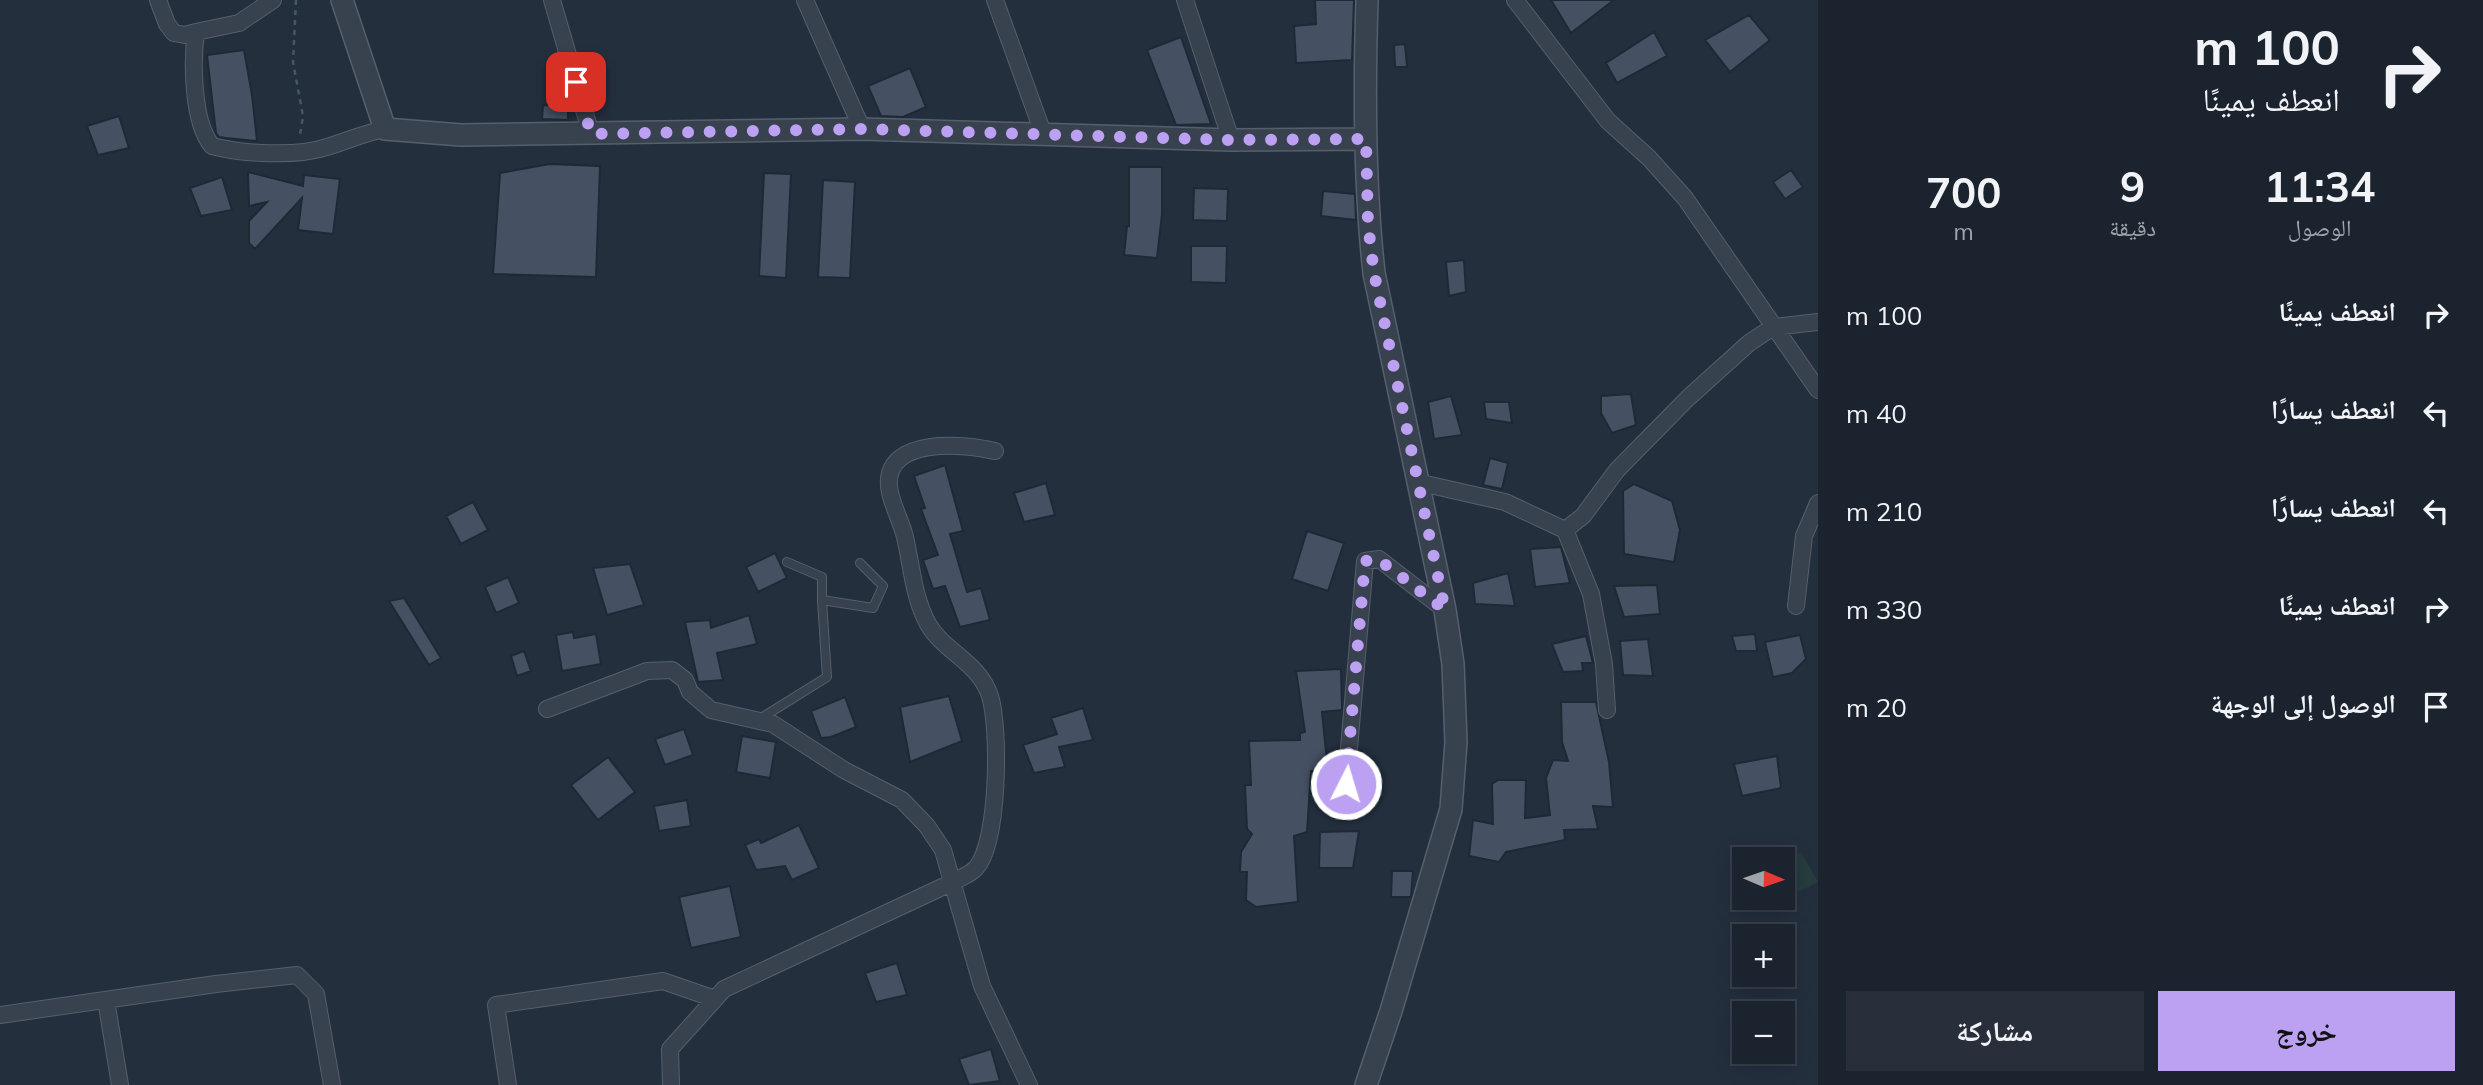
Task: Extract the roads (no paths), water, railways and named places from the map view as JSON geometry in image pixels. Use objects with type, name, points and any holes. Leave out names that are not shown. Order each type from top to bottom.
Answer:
[{"type":"street","points":[[158,0],[167,24],[174,33],[185,35],[239,23],[273,0]]},
{"type":"street","points":[[342,0],[385,129]]},
{"type":"street","points":[[552,0],[591,134]]},
{"type":"street","points":[[805,0],[862,129]]},
{"type":"street","points":[[995,0],[1043,133]]},
{"type":"street","points":[[1185,0],[1231,140]]},
{"type":"street","points":[[1366,1085],[1451,810],[1456,742],[1453,664],[1445,610],[1374,273],[1368,224],[1367,0]]},
{"type":"street","points":[[1515,0],[1608,121],[1649,158],[1685,198],[1818,390]]},
{"type":"street","points":[[196,32],[195,76],[205,137],[212,146],[264,152],[297,152],[326,148],[360,134],[385,129],[461,135],[862,129],[1231,140],[1366,139]]},
{"type":"street","points":[[1565,530],[1583,516],[1617,470],[1741,349],[1773,327],[1818,322]]},
{"type":"street","points":[[671,1085],[670,1049],[724,989],[953,882],[976,868],[989,836],[994,813],[994,714],[982,679],[973,666],[930,627],[919,603],[900,515],[889,487],[890,474],[900,460],[919,450],[951,444],[995,450]]},
{"type":"street","points":[[1417,482],[1505,502],[1565,530],[1591,594],[1604,664],[1607,710]]},
{"type":"street","points":[[1796,606],[1804,536],[1818,503]]},
{"type":"street","points":[[1346,784],[1365,561],[1378,559],[1445,610]]},
{"type":"street","points":[[547,709],[647,671],[672,670],[685,680],[690,692],[711,710],[773,724],[844,770],[902,800],[927,826],[943,850],[982,986],[1029,1085]]},
{"type":"street","points":[[0,1015],[298,975],[316,994],[332,1085]]},
{"type":"street","points":[[508,1085],[496,1005],[663,981],[715,999]]},
{"type":"street","points":[[106,1000],[120,1085]]},
{"type":"lane","points":[[758,720],[827,677],[822,578],[787,562]]},
{"type":"lane","points":[[822,600],[873,608],[883,586],[860,563]]}]
